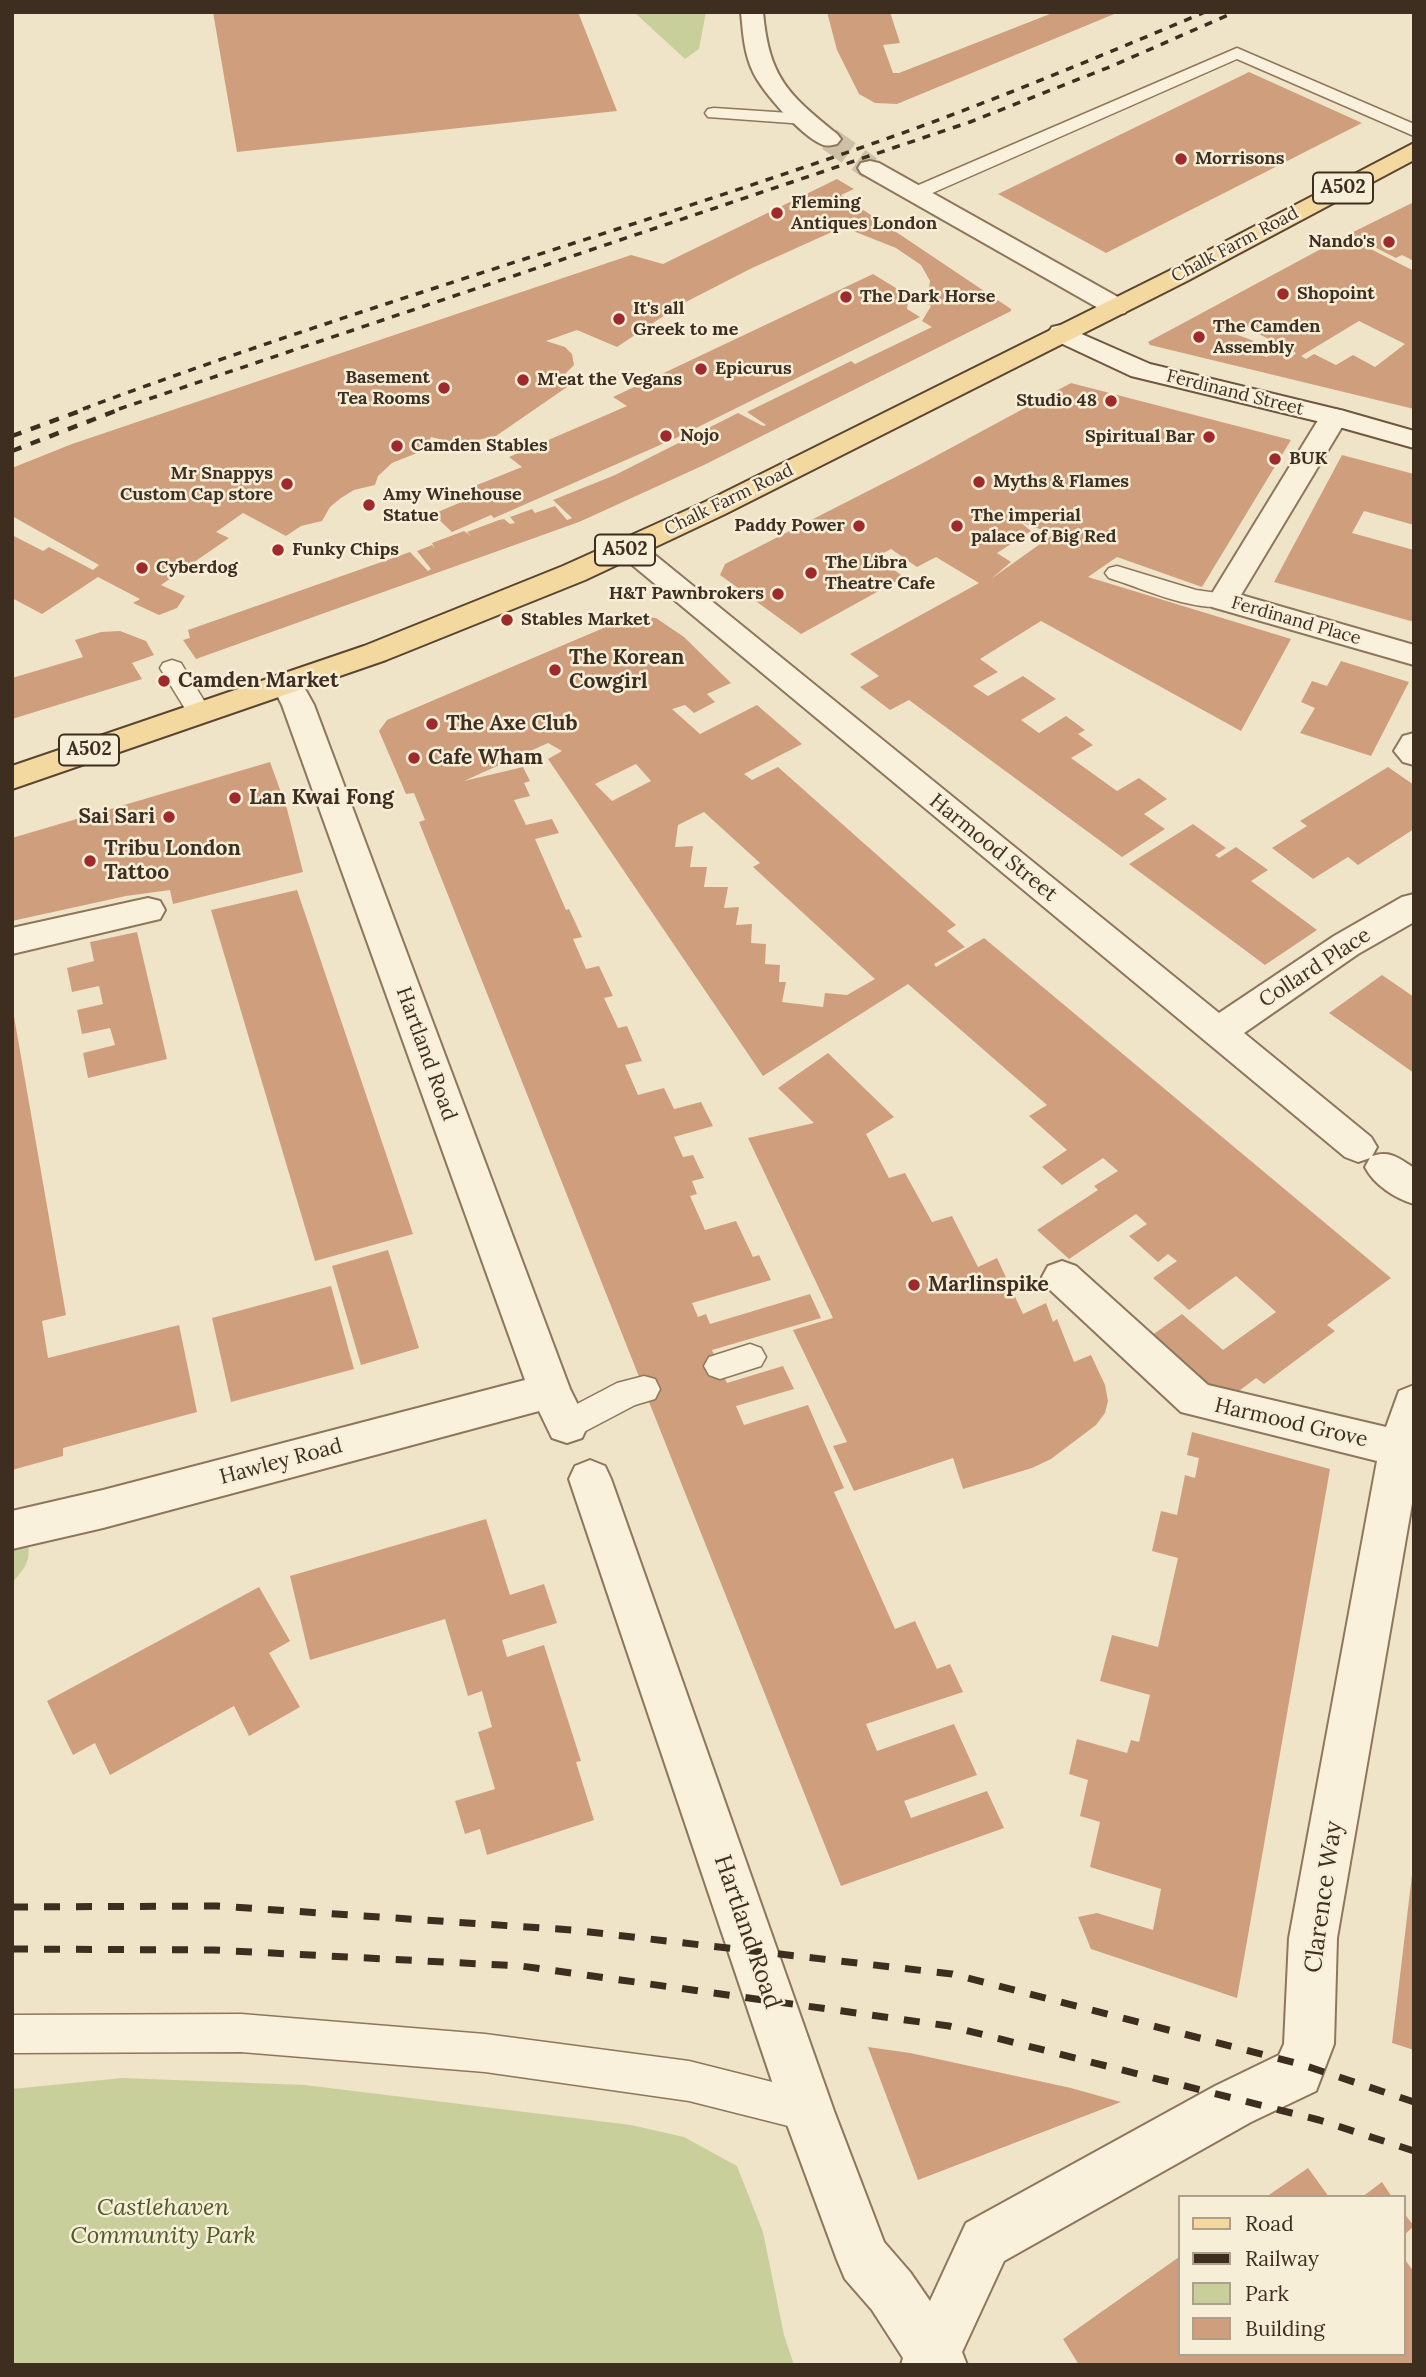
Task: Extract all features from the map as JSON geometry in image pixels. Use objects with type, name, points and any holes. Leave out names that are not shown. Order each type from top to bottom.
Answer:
[{"type":"main road","name":"Chalk Farm Road","points":[[12,778],[408,640],[574,573],[803,464],[1116,307],[1414,150]]},
{"type":"street","points":[[752,12],[758,60],[771,86],[829,139]]},
{"type":"street","points":[[870,168],[1116,307]]},
{"type":"street","name":"Ferdinand Street","points":[[1060,333],[1141,370],[1334,417],[1414,440]]},
{"type":"street","name":"Ferdinand Place","points":[[1334,417],[1223,600],[1414,656]]},
{"type":"street","name":"Harmood Street","points":[[629,548],[1217,1033],[1414,1189]]},
{"type":"street","name":"Hartland Road","points":[[287,683],[298,705],[558,1408]]},
{"type":"street","points":[[1414,744],[1410,751],[1414,754]]},
{"type":"street","name":"Collard Place","points":[[1217,1033],[1346,945],[1414,906]]},
{"type":"street","points":[[12,941],[148,911]]},
{"type":"street","name":"Harmood Grove","points":[[1062,1277],[1196,1400],[1407,1426]]},
{"type":"street","name":"Hawley Road","points":[[12,1530],[558,1408]]},
{"type":"street","name":"Clarence Way","points":[[934,2361],[985,2242],[1036,2211],[1233,2104],[1298,2073],[1309,2044],[1313,1938],[1407,1426]]},
{"type":"street","name":"Hartland Road","points":[[590,1479],[808,2111],[864,2260],[891,2291],[934,2361]]},
{"type":"lane","points":[[914,194],[1237,53],[1414,131]]},
{"type":"lane","points":[[714,113],[805,119]]},
{"type":"lane","points":[[1117,573],[1194,597],[1223,600]]},
{"type":"lane","points":[[172,668],[199,712]]},
{"type":"lane","points":[[720,1366],[750,1357]]},
{"type":"lane","points":[[558,1408],[644,1389]]},
{"type":"lane","points":[[13,2034],[241,2034],[485,2053],[689,2081],[808,2111]]},
{"type":"green space","points":[[634,12],[706,12],[699,49],[685,59]]},
{"type":"green space","points":[[12,1540],[28,1544],[29,1550],[26,1565],[12,1583]]},
{"type":"green space","name":"Castlehaven Community Park","points":[[122,2078],[305,2085],[631,2125],[684,2137],[737,2166],[763,2232],[784,2335],[794,2365],[12,2365],[12,2089]]},
{"type":"building","points":[[213,12],[578,12],[617,111],[237,152]]},
{"type":"building","points":[[827,12],[890,12],[900,43],[883,45],[893,73],[899,73],[1055,12],[1119,12],[897,104],[875,103],[859,94],[837,50]]},
{"type":"building","name":"Morrisons","points":[[1249,72],[1362,123],[1106,253],[998,194]]},
{"type":"building","points":[[837,179],[854,189],[841,195],[1011,311],[704,465],[579,522],[196,659],[183,640],[190,638],[188,630],[410,552],[428,571],[431,569],[417,551],[432,545],[435,549],[432,543],[464,531],[471,536],[467,532],[499,520],[515,523],[510,517],[532,509],[535,513],[555,506],[567,520],[572,518],[553,500],[615,475],[738,413],[763,426],[766,425],[747,412],[851,361],[855,364],[932,327],[922,321],[931,306],[927,304],[930,281],[921,265],[896,248],[843,227],[752,268],[680,305],[617,347],[577,330],[546,341],[565,347],[572,354],[574,365],[564,375],[583,376],[496,436],[468,442],[452,442],[431,437],[427,449],[392,463],[378,476],[375,485],[354,490],[341,498],[330,507],[322,521],[301,526],[286,536],[243,513],[216,532],[229,538],[161,585],[185,596],[177,608],[159,615],[133,603],[140,599],[98,577],[42,614],[12,598],[12,535],[43,551],[49,547],[93,570],[99,565],[12,516],[12,468],[72,444],[631,255],[663,264]]},
{"type":"building","name":"Nando's","points":[[1414,202],[1414,261],[1402,255],[1396,258],[1349,234]]},
{"type":"building","points":[[1345,236],[1414,271],[1414,409],[1150,345],[1148,342]],"holes":[[[1359,321],[1405,344],[1375,367],[1353,355],[1336,365],[1314,354],[1306,359],[1301,356]],[[1250,326],[1256,329],[1253,331],[1296,353],[1291,358],[1276,349],[1267,357],[1248,352],[1254,341],[1235,334]]]},
{"type":"building","points":[[873,274],[909,296],[907,309],[920,317],[676,438],[494,518],[491,515],[452,532],[433,514],[471,498],[462,491],[522,467],[509,457],[627,406],[613,397]]},
{"type":"building","points":[[1071,383],[1291,440],[1202,587],[1117,557],[1088,577],[1291,639],[1241,731],[1041,621],[980,659],[998,672],[973,686],[988,696],[1023,676],[1056,699],[1021,720],[1039,733],[1066,716],[1085,730],[1078,734],[1093,745],[1071,758],[1117,791],[1139,778],[1167,799],[1144,814],[1165,829],[1122,857],[909,700],[890,710],[860,687],[879,676],[850,654],[979,583],[936,557],[917,567],[891,549],[876,557],[904,577],[801,634],[720,575],[725,564],[921,464]],"holes":[[[1020,522],[1054,534],[991,579],[1011,562],[997,553],[1031,531]]]},
{"type":"building","points":[[1342,455],[1414,474],[1414,525],[1364,511],[1352,533],[1414,550],[1414,622],[1274,582]]},
{"type":"building","points":[[634,615],[656,618],[684,637],[731,683],[707,694],[715,702],[694,713],[685,705],[672,709],[700,734],[757,705],[802,744],[744,774],[752,780],[778,767],[956,925],[947,931],[965,947],[934,964],[936,967],[984,938],[1391,1278],[1327,1325],[1335,1331],[1264,1384],[1256,1378],[1239,1391],[1189,1381],[1148,1338],[1182,1314],[1223,1350],[1276,1312],[1236,1276],[1189,1310],[1153,1278],[1177,1261],[1168,1254],[1158,1262],[1129,1236],[1147,1224],[1136,1214],[1069,1259],[1037,1230],[1098,1190],[1094,1186],[1118,1171],[1103,1158],[1062,1185],[1042,1167],[1067,1150],[1029,1116],[1047,1105],[908,984],[763,1076],[548,759],[562,751],[548,743],[464,781],[523,767],[530,781],[524,783],[530,796],[514,800],[526,825],[552,819],[559,833],[535,839],[566,910],[569,909],[582,937],[573,939],[586,969],[599,966],[613,996],[604,998],[618,1028],[627,1026],[642,1061],[625,1065],[638,1095],[664,1088],[674,1109],[701,1102],[713,1126],[674,1137],[683,1157],[693,1155],[704,1178],[692,1181],[697,1194],[690,1196],[705,1230],[736,1221],[753,1257],[759,1255],[771,1280],[692,1303],[698,1317],[706,1314],[710,1324],[810,1294],[821,1318],[712,1350],[727,1383],[783,1366],[794,1389],[736,1406],[744,1425],[808,1405],[844,1488],[834,1492],[895,1629],[915,1621],[937,1669],[950,1664],[963,1692],[866,1724],[877,1751],[954,1724],[977,1775],[904,1801],[911,1818],[987,1791],[1004,1828],[841,1886],[419,822],[425,820],[414,793],[406,794],[379,731],[387,720]],"holes":[[[636,764],[651,781],[612,801],[595,784]],[[704,812],[760,863],[753,867],[875,979],[847,995],[825,993],[823,1007],[782,1002],[786,982],[779,982],[780,965],[765,964],[766,944],[751,943],[752,924],[736,925],[739,907],[724,908],[728,887],[704,887],[707,867],[690,867],[693,846],[675,847],[678,825]]]},
{"type":"building","points":[[120,631],[146,641],[154,655],[132,663],[142,679],[12,719],[12,678],[83,657],[75,640],[101,632]]},
{"type":"building","points":[[1341,661],[1409,682],[1371,756],[1300,733],[1315,708],[1301,702],[1312,681],[1327,686]]},
{"type":"building","points":[[270,762],[287,809],[303,872],[173,904],[170,890],[126,896],[12,921],[12,838]]},
{"type":"building","points":[[1388,767],[1414,785],[1414,829],[1358,865],[1348,857],[1313,879],[1272,848],[1307,826],[1300,821]]},
{"type":"building","points":[[1193,824],[1226,848],[1215,855],[1219,858],[1236,847],[1268,870],[1251,881],[1317,930],[1265,965],[1129,864]]},
{"type":"building","points":[[297,890],[413,1234],[315,1261],[211,910]]},
{"type":"building","points":[[137,932],[167,1059],[88,1078],[83,1053],[115,1045],[110,1028],[82,1034],[77,1010],[103,1004],[99,986],[72,992],[67,968],[94,961],[90,942]]},
{"type":"building","points":[[1382,975],[1414,997],[1414,1073],[1329,1013]]},
{"type":"building","points":[[12,1005],[66,1315],[42,1321],[48,1358],[179,1325],[197,1412],[63,1448],[63,1456],[12,1470]]},
{"type":"building","name":"Marlinspike","points":[[828,1053],[894,1117],[866,1134],[889,1178],[905,1173],[932,1222],[952,1216],[978,1267],[997,1258],[1023,1314],[1046,1303],[1053,1322],[1057,1319],[1074,1362],[1091,1355],[1105,1385],[1108,1401],[1105,1413],[1096,1425],[1051,1459],[1032,1468],[963,1489],[953,1458],[854,1491],[833,1446],[847,1442],[793,1330],[833,1318],[748,1138],[814,1123],[778,1088]]},
{"type":"building","points":[[388,1250],[419,1348],[361,1365],[332,1266]]},
{"type":"building","points":[[331,1286],[354,1369],[231,1402],[212,1318]]},
{"type":"building","points":[[1192,1432],[1330,1469],[1237,1998],[1091,1949],[1078,1917],[1097,1913],[1153,1930],[1161,1889],[1090,1867],[1100,1822],[1080,1816],[1088,1780],[1069,1774],[1077,1739],[1127,1753],[1131,1740],[1139,1742],[1150,1695],[1100,1681],[1112,1635],[1158,1647],[1178,1558],[1152,1551],[1161,1511],[1177,1515],[1185,1475],[1195,1478],[1199,1458],[1187,1455]]},
{"type":"building","points":[[486,1519],[510,1595],[544,1584],[557,1623],[502,1640],[507,1657],[544,1645],[581,1761],[576,1762],[594,1820],[487,1855],[480,1829],[465,1834],[455,1801],[495,1789],[478,1732],[492,1727],[482,1691],[468,1696],[445,1619],[310,1660],[290,1576]]},
{"type":"building","points":[[259,1587],[290,1641],[269,1653],[300,1707],[249,1736],[234,1706],[110,1775],[95,1743],[73,1755],[47,1701]]},
{"type":"building","points":[[1414,1875],[1414,2050],[1392,2043]]},
{"type":"building","points":[[868,2047],[910,2053],[1071,2088],[1121,2102],[918,2180]]},
{"type":"building","points":[[1308,2168],[1328,2195],[1269,2195]]},
{"type":"building","points":[[1382,2182],[1391,2195],[1365,2195]]},
{"type":"building","points":[[1405,2215],[1414,2226],[1405,2234]]},
{"type":"building","points":[[1178,2258],[1178,2356],[1405,2356],[1405,2260],[1414,2272],[1414,2365],[1079,2365],[1063,2339]]},
{"type":"tunnel","points":[[829,139],[870,168]]},
{"type":"railway","points":[[83,409],[289,336],[704,201],[911,130],[1022,88],[1205,12]]},
{"type":"railway","points":[[119,409],[970,122],[1112,66],[1235,12]]},
{"type":"railway","points":[[12,436],[88,408]]},
{"type":"railway","points":[[12,451],[123,408]]},
{"type":"railway","points":[[12,1907],[217,1906],[572,1930],[952,1974],[1300,2064],[1414,2102]]},
{"type":"railway","points":[[12,1949],[214,1950],[521,1966],[949,2026],[1319,2120],[1414,2151]]},
{"type":"place","name":"Morrisons","points":[[1181,159]]},
{"type":"place","name":"Fleming Antiques London","points":[[777,213]]},
{"type":"place","name":"Nando's","points":[[1389,242]]},
{"type":"place","name":"Shopoint","points":[[1283,294]]},
{"type":"place","name":"The Dark Horse","points":[[846,297]]},
{"type":"place","name":"It's all Greek to me","points":[[619,319]]},
{"type":"place","name":"The Camden Assembly","points":[[1199,337]]},
{"type":"place","name":"Epicurus","points":[[701,369]]},
{"type":"place","name":"M'eat the Vegans","points":[[523,380]]},
{"type":"place","name":"Basement Tea Rooms","points":[[444,388]]},
{"type":"place","name":"Studio 48","points":[[1111,401]]},
{"type":"place","name":"Nojo","points":[[666,436]]},
{"type":"place","name":"Spiritual Bar","points":[[1209,437]]},
{"type":"place","name":"Camden Stables","points":[[397,446]]},
{"type":"place","name":"BUK","points":[[1275,459]]},
{"type":"place","name":"Myths & Flames","points":[[979,482]]},
{"type":"place","name":"Mr Snappys Custom Cap store","points":[[287,484]]},
{"type":"place","name":"Amy Winehouse Statue","points":[[369,505]]},
{"type":"place","name":"Paddy Power","points":[[859,526]]},
{"type":"place","name":"The imperial palace of Big Red","points":[[957,526]]},
{"type":"place","name":"Funky Chips","points":[[278,550]]},
{"type":"place","name":"Cyberdog","points":[[142,568]]},
{"type":"place","name":"The Libra Theatre Cafe","points":[[811,573]]},
{"type":"place","name":"H&T Pawnbrokers","points":[[778,594]]},
{"type":"place","name":"Stables Market","points":[[507,620]]},
{"type":"place","name":"The Korean Cowgirl","points":[[555,670]]},
{"type":"place","name":"Camden Market","points":[[164,681]]},
{"type":"place","name":"The Axe Club","points":[[432,724]]},
{"type":"place","name":"Cafe Wham","points":[[414,758]]},
{"type":"place","name":"Lan Kwai Fong","points":[[235,798]]},
{"type":"place","name":"Sai Sari","points":[[169,817]]},
{"type":"place","name":"Tribu London Tattoo","points":[[90,861]]},
{"type":"place","name":"Marlinspike","points":[[914,1285]]}]
